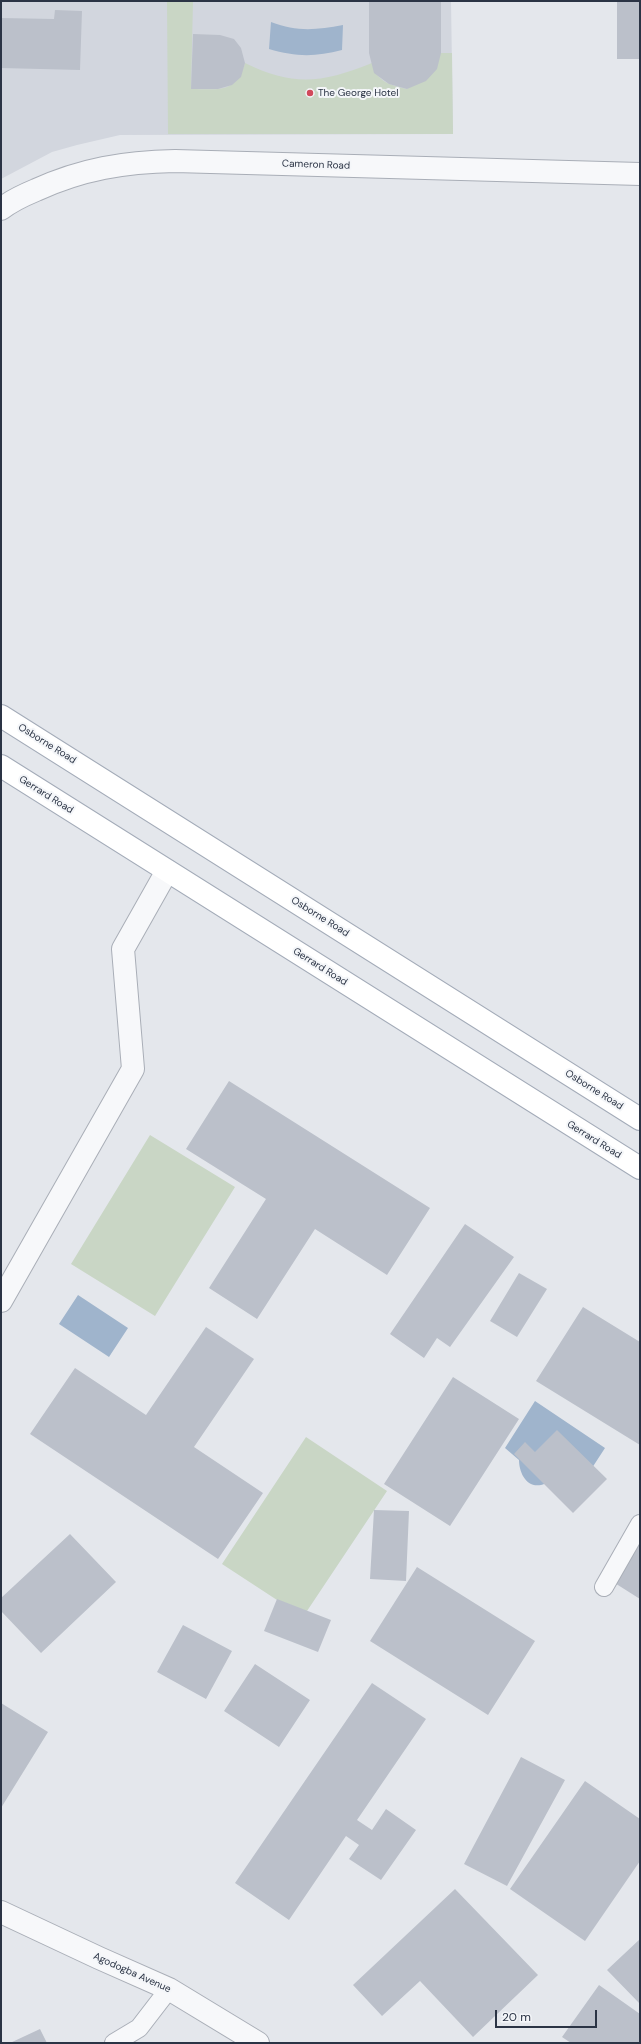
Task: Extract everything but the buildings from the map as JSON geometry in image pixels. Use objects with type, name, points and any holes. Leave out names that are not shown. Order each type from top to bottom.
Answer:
[{"type":"main road","name":"Osborne Road","points":[[1,716],[640,1119]]},
{"type":"main road","name":"Gerrard Road","points":[[1,766],[640,1168]]},
{"type":"street","name":"Cameron Road","points":[[1,209],[27,194],[81,172],[143,162],[175,161],[640,174]]},
{"type":"street","points":[[1,1302],[132,1070],[123,949],[167,871]]},
{"type":"street","name":"Agodogba Avenue","points":[[1,1912],[169,1989],[258,2043]]},
{"type":"lane","points":[[604,1587],[640,1524]]},
{"type":"lane","points":[[114,2043],[139,2028],[169,1989]]},
{"type":"shaded area","name":"The George Hotel","points":[[1,1],[451,1],[453,134],[120,135],[52,152],[1,179]]},
{"type":"green space","points":[[167,1],[193,1],[191,89],[225,88],[237,80],[245,63],[262,71],[278,76],[308,80],[338,75],[372,63],[377,75],[385,82],[407,89],[441,53],[452,53],[453,134],[168,134]]},
{"type":"green space","points":[[150,1135],[235,1187],[155,1316],[71,1264]]},
{"type":"green space","points":[[306,1437],[387,1491],[303,1617],[222,1564]]},
{"type":"water","points":[[271,22],[298,29],[324,28],[343,25],[342,50],[314,55],[297,55],[269,49]]},
{"type":"water","points":[[78,1295],[128,1328],[109,1357],[59,1324]]},
{"type":"water","points":[[535,1401],[605,1448],[577,1491],[555,1477],[543,1484],[536,1485],[527,1482],[520,1469],[519,1460],[505,1448]]},
{"type":"place","name":"The George Hotel","points":[[310,93]]}]
